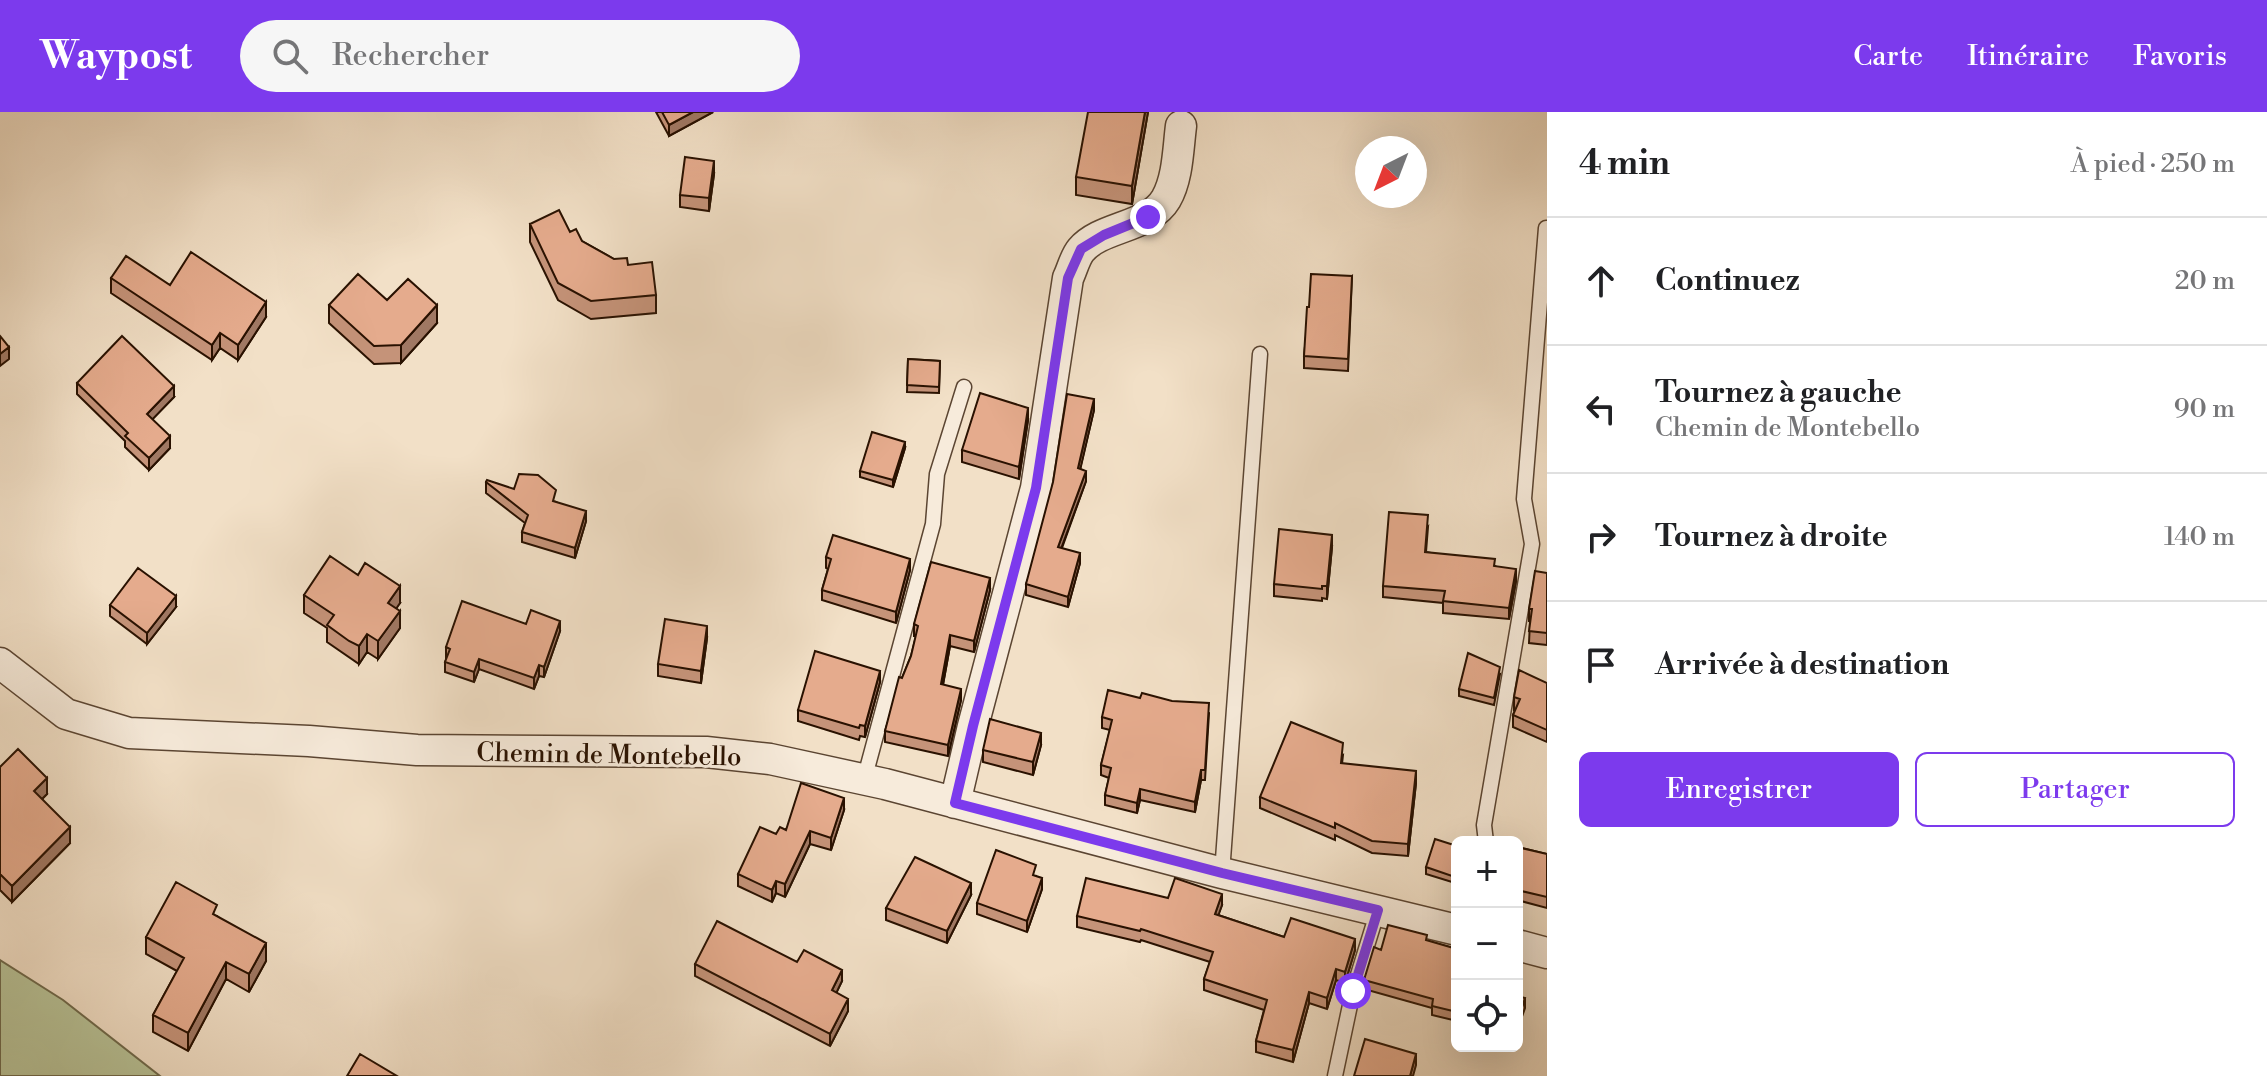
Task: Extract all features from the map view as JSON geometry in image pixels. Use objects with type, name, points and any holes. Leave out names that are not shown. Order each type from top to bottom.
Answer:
[{"type":"street","points":[[955,803],[1036,488],[1068,278],[1081,249],[1104,235],[1148,217],[1165,201],[1175,174],[1181,126]]},
{"type":"street","name":"Chemin de Montebello","points":[[0,663],[66,714],[129,733],[309,741],[417,750],[706,752],[770,759],[1451,928]]},
{"type":"street","points":[[1523,947],[1547,953]]},
{"type":"lane","points":[[1485,836],[1484,825],[1532,544],[1524,499],[1546,228]]},
{"type":"lane","points":[[1222,873],[1260,354]]},
{"type":"lane","points":[[864,780],[933,524],[937,474],[964,387]]},
{"type":"lane","points":[[1335,1076],[1353,991],[1378,910]]},
{"type":"green space","points":[[0,960],[63,1000],[160,1076],[0,1076]]},
{"type":"building","points":[[662,112],[693,112],[669,125]]},
{"type":"building","points":[[1088,112],[1145,112],[1132,186],[1076,177]]},
{"type":"building","points":[[685,157],[714,161],[709,198],[680,195]]},
{"type":"building","points":[[559,210],[570,232],[576,229],[582,241],[614,259],[627,258],[628,265],[652,262],[656,295],[591,301],[558,283],[530,224]]},
{"type":"building","points":[[191,252],[266,302],[238,345],[220,333],[212,345],[111,278],[126,256],[170,285]]},
{"type":"building","points":[[358,274],[387,300],[408,279],[437,305],[401,345],[374,346],[329,305]]},
{"type":"building","points":[[1311,274],[1352,276],[1348,359],[1304,356]]},
{"type":"building","points":[[0,336],[9,347],[0,354]]},
{"type":"building","points":[[122,336],[174,386],[147,414],[170,436],[149,458],[77,383]]},
{"type":"building","points":[[908,359],[940,361],[939,387],[907,385]]},
{"type":"building","points":[[980,393],[1028,408],[1019,467],[962,450]]},
{"type":"building","points":[[1067,394],[1094,399],[1078,468],[1086,471],[1058,547],[1080,553],[1068,597],[1026,584],[1053,482]]},
{"type":"building","points":[[872,432],[905,442],[893,480],[860,471]]},
{"type":"building","points":[[519,474],[538,475],[556,490],[553,501],[586,511],[575,548],[522,532],[528,515],[486,482],[514,489]]},
{"type":"building","points":[[1389,512],[1428,515],[1425,552],[1495,559],[1494,566],[1516,569],[1509,608],[1443,601],[1445,591],[1383,586]]},
{"type":"building","points":[[1279,529],[1332,535],[1327,586],[1322,586],[1322,589],[1274,584]]},
{"type":"building","points":[[833,535],[910,559],[896,612],[822,590],[831,559],[826,557]]},
{"type":"building","points":[[330,556],[358,575],[365,563],[400,586],[388,603],[400,611],[378,641],[367,634],[359,646],[349,641],[327,625],[334,615],[304,595]]},
{"type":"building","points":[[931,562],[990,578],[974,641],[950,635],[941,684],[961,689],[948,745],[885,731],[899,677],[902,678],[911,656],[918,626],[914,624]]},
{"type":"building","points":[[138,568],[176,596],[147,633],[110,605]]},
{"type":"building","points":[[1535,571],[1547,573],[1547,633],[1529,631]]},
{"type":"building","points":[[462,601],[526,624],[531,610],[560,621],[544,667],[539,665],[534,678],[479,659],[474,672],[445,662],[450,649],[446,647]]},
{"type":"building","points":[[665,619],[707,626],[701,671],[658,664]]},
{"type":"building","points":[[815,651],[880,671],[865,726],[860,725],[859,728],[798,710]]},
{"type":"building","points":[[1468,653],[1500,667],[1494,698],[1459,689]]},
{"type":"building","points":[[1519,670],[1547,683],[1547,730],[1513,715],[1520,699],[1514,697]]},
{"type":"building","points":[[1108,690],[1140,698],[1142,693],[1172,701],[1209,703],[1205,770],[1201,770],[1195,802],[1140,789],[1137,803],[1105,795],[1111,768],[1101,765],[1112,720],[1102,717]]},
{"type":"building","points":[[990,719],[1041,733],[1033,762],[983,750]]},
{"type":"building","points":[[1291,722],[1343,743],[1341,763],[1416,771],[1408,844],[1372,841],[1335,823],[1335,828],[1260,797]]},
{"type":"building","points":[[18,749],[47,778],[34,791],[70,827],[12,886],[0,874],[0,767]]},
{"type":"building","points":[[801,783],[844,798],[831,838],[810,831],[785,884],[776,881],[772,890],[738,874],[760,827],[776,834],[780,827],[786,830]]},
{"type":"building","points":[[1435,839],[1451,844],[1451,876],[1426,867]]},
{"type":"building","points":[[1523,848],[1547,854],[1547,897],[1523,891]]},
{"type":"building","points":[[996,850],[1036,865],[1033,875],[1042,878],[1027,921],[977,903]]},
{"type":"building","points":[[915,857],[971,883],[947,931],[886,908]]},
{"type":"building","points":[[1086,878],[1168,898],[1175,878],[1222,894],[1215,914],[1284,937],[1291,918],[1355,939],[1345,972],[1336,969],[1327,998],[1309,992],[1293,1050],[1256,1041],[1267,1000],[1204,979],[1213,952],[1141,929],[1077,916]]},
{"type":"building","points":[[176,882],[217,905],[213,914],[266,943],[249,974],[226,962],[188,1033],[153,1015],[184,958],[146,937]]},
{"type":"building","points":[[717,921],[797,962],[804,950],[842,970],[832,990],[848,999],[830,1034],[695,964]]},
{"type":"building","points":[[1388,925],[1427,935],[1426,940],[1451,947],[1451,1011],[1432,1006],[1433,999],[1364,980],[1374,947],[1381,950]]},
{"type":"building","points":[[1365,1039],[1416,1054],[1410,1076],[1354,1076]]},
{"type":"building","points":[[360,1054],[397,1076],[347,1076]]},
{"type":"route","points":[[1148,217],[1104,235],[1081,249],[1068,278],[1036,488],[955,803],[1378,910],[1353,991]]}]
